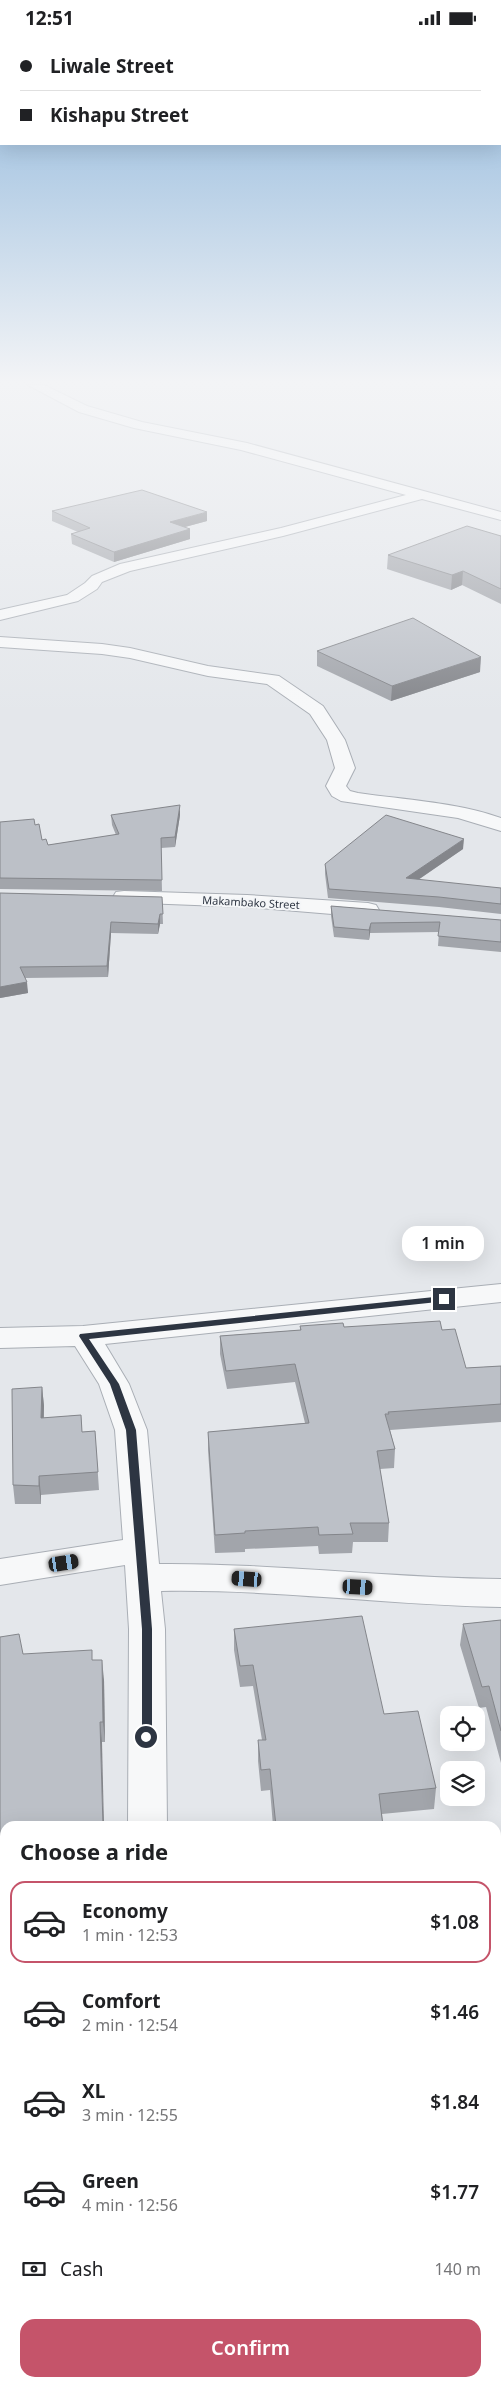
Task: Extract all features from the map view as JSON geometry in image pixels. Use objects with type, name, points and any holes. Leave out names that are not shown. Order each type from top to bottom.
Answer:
[{"type":"street","points":[[0,615],[72,598],[91,586],[98,579],[125,567],[283,532],[421,495]]},
{"type":"street","points":[[427,495],[501,516]]},
{"type":"street","points":[[0,642],[102,649],[148,657],[208,671],[258,677],[273,681],[317,710],[336,740],[345,769],[336,786],[338,792],[348,797],[362,800],[428,807],[468,814],[501,825]]},
{"type":"street","name":"Makambako Street","points":[[108,897],[247,901],[389,911]]},
{"type":"street","points":[[0,1338],[83,1336],[501,1293]]},
{"type":"street","points":[[83,1336],[114,1384],[131,1430],[147,1629],[147,1821]]},
{"type":"street","points":[[0,1572],[142,1564],[211,1577],[427,1591],[501,1593]]},
{"type":"building","points":[[122,495],[156,495],[207,512],[170,522],[190,529],[114,552],[71,534],[90,528],[52,511]]},
{"type":"building","points":[[467,526],[501,536],[501,589],[463,571],[452,575],[388,555]]},
{"type":"building","points":[[413,618],[481,657],[392,686],[317,651]]},
{"type":"building","points":[[180,805],[175,837],[161,838],[162,880],[0,878],[0,822],[34,819],[35,825],[39,824],[42,840],[46,839],[48,845],[119,834],[111,815]]},
{"type":"building","points":[[386,815],[464,839],[406,878],[501,888],[501,904],[439,897],[329,889],[325,864]]},
{"type":"building","points":[[0,893],[162,897],[163,914],[160,914],[158,924],[111,922],[107,966],[20,967],[27,982],[0,987]]},
{"type":"building","points":[[331,906],[501,920],[501,942],[438,936],[440,922],[371,923],[369,930],[334,927]]},
{"type":"building","points":[[440,1321],[442,1330],[455,1329],[466,1368],[501,1366],[501,1404],[388,1412],[389,1414],[385,1414],[395,1449],[377,1451],[389,1523],[350,1523],[353,1534],[319,1535],[318,1527],[245,1531],[245,1533],[215,1535],[208,1432],[309,1423],[295,1364],[226,1371],[220,1336],[301,1330],[300,1326],[343,1323],[344,1327]]},
{"type":"building","points":[[42,1387],[41,1418],[81,1415],[82,1432],[95,1431],[98,1472],[39,1476],[39,1486],[13,1485],[12,1389]]},
{"type":"building","points":[[362,1616],[384,1714],[418,1711],[436,1788],[379,1794],[382,1821],[275,1821],[270,1769],[261,1770],[258,1740],[266,1740],[253,1665],[240,1666],[234,1629]]},
{"type":"building","points":[[501,1620],[501,1731],[489,1686],[482,1687],[463,1624]]},
{"type":"building","points":[[19,1634],[23,1654],[92,1650],[92,1660],[102,1660],[103,1722],[100,1722],[103,1821],[0,1821],[0,1637]]},
{"type":"route","points":[[146,1737],[147,1629],[139,1507],[131,1430],[114,1384],[83,1336],[444,1299]]}]
